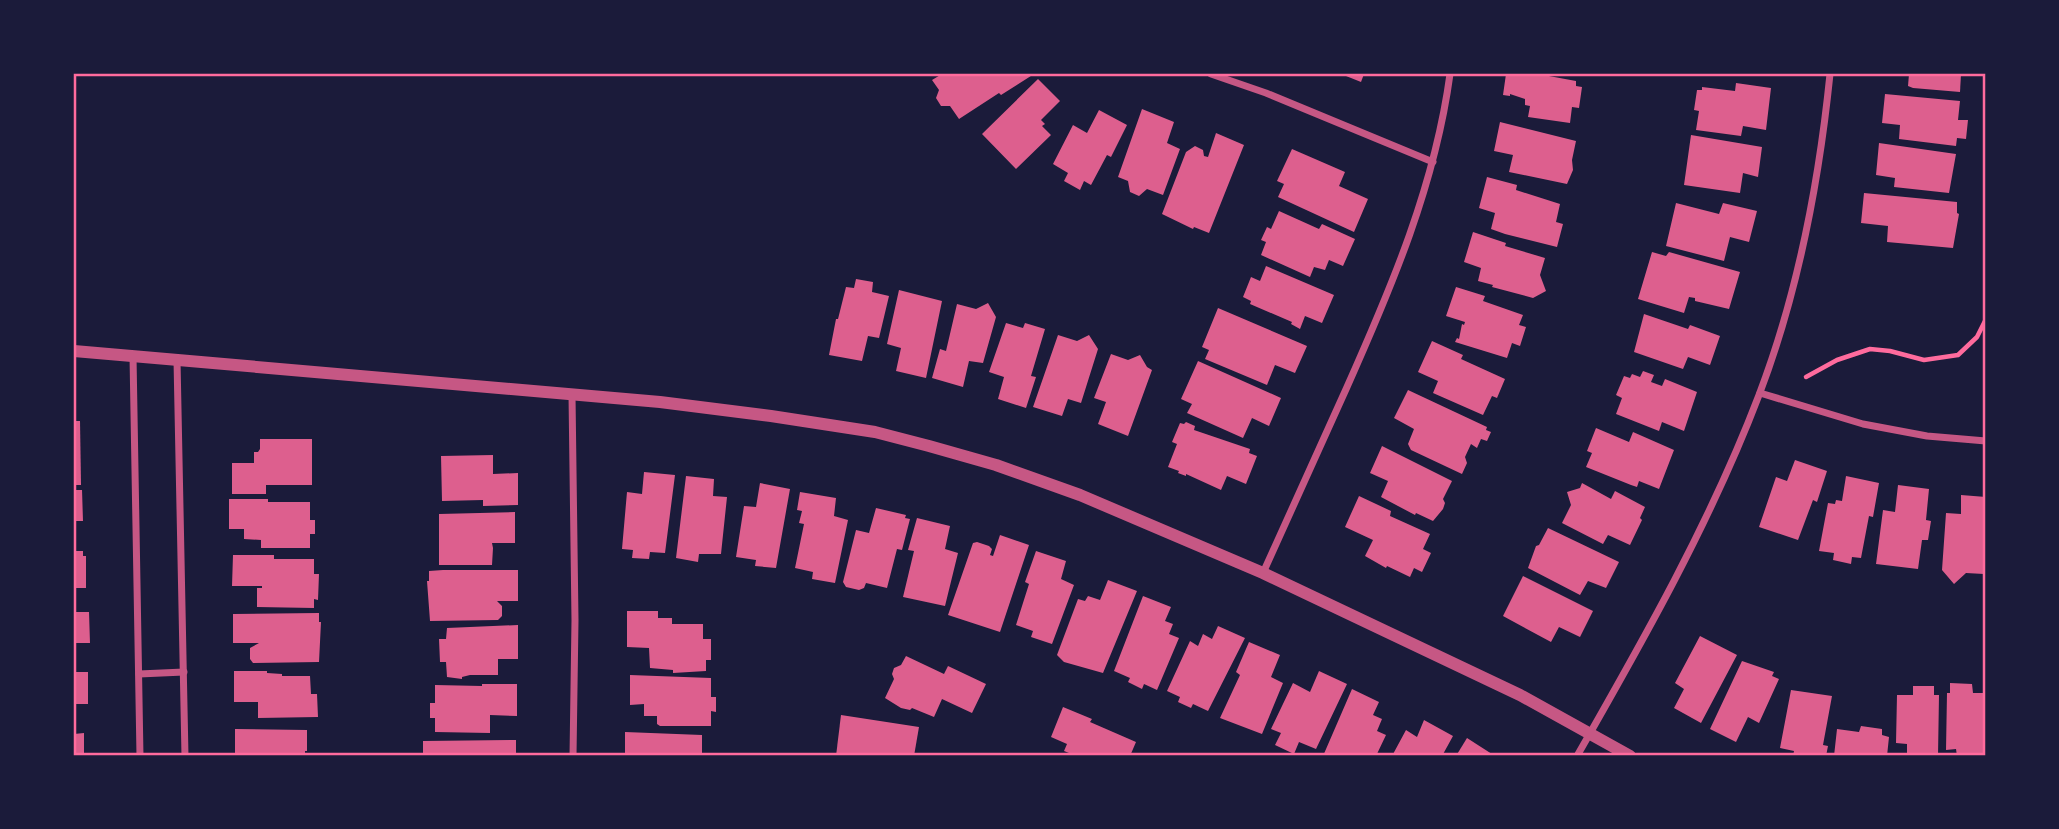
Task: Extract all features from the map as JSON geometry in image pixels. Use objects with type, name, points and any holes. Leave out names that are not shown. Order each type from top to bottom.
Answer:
[{"type":"street","points":[[1212,74],[1266,93],[1433,162]]},
{"type":"street","points":[[1263,573],[1404,255],[1433,162],[1450,74]]},
{"type":"street","points":[[1577,755],[1713,504],[1760,393],[1789,302],[1817,180],[1830,74]]},
{"type":"street","points":[[74,351],[660,402],[875,432],[929,446],[996,465],[1080,495],[1263,573],[1508,689],[1630,755]]},
{"type":"street","points":[[133,356],[140,755]]},
{"type":"street","points":[[177,360],[185,755]]},
{"type":"street","points":[[1760,393],[1863,424],[1927,436],[1986,442]]},
{"type":"street","points":[[572,395],[575,620],[573,755]]},
{"type":"street","points":[[139,674],[184,673]]},
{"type":"path","points":[[1806,376],[1837,360],[1870,349],[1924,360],[1958,355],[1977,337],[1986,319]]},
{"type":"building","points":[[942,74],[1034,74],[959,119],[950,106],[941,106],[936,98],[939,90],[932,80]]},
{"type":"building","points":[[1341,74],[1364,74],[1361,82]]},
{"type":"building","points":[[1506,74],[1538,74],[1576,81],[1576,86],[1582,87],[1579,108],[1572,107],[1570,123],[1528,117],[1530,106],[1525,105],[1525,99],[1510,94],[1503,95]]},
{"type":"building","points":[[1909,74],[1961,74],[1960,92],[1913,88],[1908,86]]},
{"type":"building","points":[[1038,79],[1060,101],[1041,120],[1045,124],[1042,126],[1051,135],[1016,169],[982,134]]},
{"type":"building","points":[[1736,83],[1771,88],[1766,130],[1743,126],[1741,136],[1696,130],[1699,111],[1694,110],[1697,90],[1702,90],[1702,87],[1735,91]]},
{"type":"building","points":[[1885,94],[1960,101],[1958,120],[1968,120],[1966,139],[1957,138],[1956,146],[1899,139],[1900,125],[1882,123]]},
{"type":"building","points":[[1142,109],[1174,122],[1167,143],[1180,149],[1163,195],[1147,189],[1139,196],[1130,192],[1128,181],[1118,177]]},
{"type":"building","points":[[1099,110],[1127,125],[1111,157],[1107,155],[1091,185],[1084,181],[1080,190],[1064,181],[1068,173],[1053,164],[1073,125],[1087,133]]},
{"type":"building","points":[[1500,122],[1576,141],[1573,170],[1567,184],[1509,172],[1513,155],[1494,151]]},
{"type":"building","points":[[1216,133],[1244,145],[1209,233],[1194,227],[1193,229],[1162,214],[1186,152],[1195,146],[1203,150],[1204,156],[1208,157]]},
{"type":"building","points":[[1691,135],[1762,147],[1758,177],[1743,173],[1740,193],[1684,185]]},
{"type":"building","points":[[1879,143],[1956,154],[1949,193],[1894,187],[1895,178],[1876,175]]},
{"type":"building","points":[[1292,149],[1345,172],[1339,186],[1368,199],[1354,232],[1278,197],[1284,184],[1277,181]]},
{"type":"building","points":[[1487,177],[1517,185],[1516,190],[1560,204],[1556,222],[1563,224],[1557,247],[1491,229],[1495,213],[1479,208]]},
{"type":"building","points":[[1864,193],[1957,202],[1959,214],[1953,248],[1887,242],[1888,226],[1861,223]]},
{"type":"building","points":[[1676,203],[1719,214],[1723,203],[1757,211],[1749,242],[1730,237],[1724,261],[1666,246]]},
{"type":"building","points":[[1279,211],[1319,229],[1322,224],[1355,239],[1343,266],[1329,260],[1325,270],[1314,267],[1310,277],[1261,255],[1266,242],[1261,240],[1267,227],[1271,229]]},
{"type":"building","points":[[1473,232],[1506,243],[1505,246],[1545,258],[1540,275],[1546,291],[1533,298],[1478,281],[1481,268],[1464,262]]},
{"type":"building","points":[[1652,252],[1666,256],[1669,252],[1740,272],[1729,309],[1695,301],[1695,298],[1689,297],[1684,313],[1638,299]]},
{"type":"building","points":[[1266,266],[1334,295],[1322,323],[1305,316],[1300,329],[1291,324],[1292,322],[1250,304],[1251,301],[1243,297],[1251,277],[1260,281]]},
{"type":"building","points":[[856,279],[873,282],[872,292],[889,296],[879,338],[868,336],[862,361],[829,355],[846,287],[854,288]]},
{"type":"building","points":[[1456,287],[1485,296],[1483,301],[1523,315],[1519,325],[1526,327],[1520,346],[1512,343],[1507,358],[1455,342],[1459,339],[1462,324],[1465,322],[1446,316]]},
{"type":"building","points":[[899,290],[942,301],[926,378],[896,371],[901,348],[887,344]]},
{"type":"building","points":[[988,303],[996,317],[983,363],[969,361],[963,387],[932,378],[940,349],[946,351],[957,304],[976,309]]},
{"type":"building","points":[[1218,308],[1307,346],[1295,373],[1275,365],[1267,385],[1205,359],[1209,350],[1202,347]]},
{"type":"building","points":[[1644,314],[1688,329],[1690,325],[1720,336],[1710,365],[1688,357],[1683,369],[1634,352]]},
{"type":"building","points":[[1006,323],[1023,328],[1025,323],[1045,329],[1031,376],[1036,377],[1026,408],[998,399],[1004,377],[989,372]]},
{"type":"building","points":[[1058,335],[1077,341],[1089,335],[1098,349],[1081,403],[1068,399],[1062,416],[1033,407]]},
{"type":"building","points":[[1432,341],[1463,355],[1461,359],[1505,379],[1497,398],[1492,396],[1483,415],[1433,393],[1438,381],[1418,372]]},
{"type":"building","points":[[1111,354],[1128,360],[1140,355],[1152,370],[1128,436],[1098,424],[1106,402],[1094,398]]},
{"type":"building","points":[[1198,361],[1281,398],[1269,426],[1252,418],[1243,438],[1187,413],[1192,404],[1181,399]]},
{"type":"building","points":[[1643,371],[1654,375],[1651,382],[1662,386],[1665,379],[1697,392],[1684,431],[1662,422],[1659,431],[1616,414],[1622,398],[1616,395],[1624,376],[1630,378],[1632,374],[1640,377]]},
{"type":"building","points":[[1408,390],[1487,427],[1486,430],[1491,432],[1487,441],[1481,439],[1477,448],[1471,444],[1462,474],[1411,450],[1408,444],[1414,429],[1394,418]]},
{"type":"building","points":[[74,421],[80,421],[81,485],[74,485]]},
{"type":"building","points":[[1186,422],[1195,426],[1194,430],[1250,449],[1249,453],[1257,456],[1246,484],[1227,476],[1221,490],[1168,467],[1177,444],[1172,442],[1180,423]]},
{"type":"building","points":[[1596,428],[1629,442],[1633,432],[1674,450],[1659,489],[1639,481],[1637,487],[1586,467],[1592,453],[1587,451]]},
{"type":"building","points":[[260,439],[312,439],[312,485],[266,485],[266,494],[232,494],[232,463],[254,463],[254,452],[260,449]]},
{"type":"building","points":[[1382,446],[1452,481],[1443,499],[1443,509],[1433,521],[1381,497],[1388,481],[1370,473]]},
{"type":"building","points":[[493,455],[493,474],[518,473],[518,505],[483,506],[483,500],[442,501],[441,456]]},
{"type":"building","points":[[1795,460],[1827,471],[1817,502],[1813,500],[1798,540],[1759,527],[1776,477],[1787,481]]},
{"type":"building","points":[[644,472],[675,475],[665,553],[650,552],[649,559],[632,558],[633,550],[622,549],[627,492],[642,494]]},
{"type":"building","points":[[686,476],[714,479],[713,496],[727,497],[721,554],[699,554],[698,562],[676,558]]},
{"type":"building","points":[[1846,476],[1879,483],[1873,517],[1869,516],[1861,558],[1852,557],[1851,564],[1833,560],[1834,553],[1819,551],[1828,503],[1842,501]]},
{"type":"building","points":[[760,483],[790,489],[776,568],[755,566],[756,560],[736,557],[744,506],[756,507]]},
{"type":"building","points":[[1582,483],[1611,499],[1615,491],[1645,507],[1630,545],[1608,535],[1603,544],[1562,523],[1571,505],[1567,492],[1580,488]]},
{"type":"building","points":[[1898,485],[1929,489],[1926,520],[1931,521],[1928,540],[1922,540],[1918,569],[1876,564],[1883,510],[1895,512]]},
{"type":"building","points":[[74,490],[82,490],[83,521],[74,521]]},
{"type":"building","points":[[800,492],[836,498],[834,516],[848,520],[835,583],[812,579],[813,572],[795,568],[804,524],[799,523],[802,511],[797,510]]},
{"type":"building","points":[[1961,495],[1986,497],[1984,574],[1966,573],[1954,584],[1942,570],[1946,513],[1961,514]]},
{"type":"building","points":[[1359,496],[1391,511],[1390,516],[1430,534],[1423,549],[1431,553],[1422,572],[1414,568],[1410,577],[1365,556],[1373,540],[1345,527]]},
{"type":"building","points":[[229,499],[310,502],[310,520],[315,520],[315,534],[310,534],[310,548],[261,548],[261,540],[244,539],[244,529],[229,529]]},
{"type":"building","points":[[876,508],[906,515],[905,518],[910,519],[902,550],[897,549],[887,588],[866,583],[864,588],[859,590],[846,587],[843,582],[856,530],[869,533]]},
{"type":"building","points":[[515,512],[515,543],[492,543],[492,565],[439,565],[439,514]]},
{"type":"building","points":[[917,518],[950,526],[945,549],[958,553],[945,606],[903,597],[914,551],[908,550]]},
{"type":"building","points":[[1548,528],[1619,562],[1606,588],[1588,581],[1580,595],[1528,568],[1536,546]]},
{"type":"building","points":[[1000,535],[1029,545],[1000,632],[948,615],[973,543],[989,546],[992,549],[990,555],[993,556]]},
{"type":"building","points":[[74,551],[83,551],[83,556],[86,556],[86,588],[74,588]]},
{"type":"building","points":[[1036,551],[1066,561],[1061,579],[1074,585],[1052,644],[1031,637],[1033,631],[1016,625],[1029,584],[1025,582]]},
{"type":"building","points":[[233,555],[314,559],[314,574],[319,574],[318,600],[314,599],[314,608],[257,607],[257,588],[262,586],[232,586]]},
{"type":"building","points":[[518,570],[518,601],[497,601],[502,606],[502,616],[498,620],[430,621],[427,581],[429,571]]},
{"type":"building","points":[[1523,576],[1593,611],[1580,637],[1559,627],[1551,642],[1503,616]]},
{"type":"building","points":[[1108,580],[1137,591],[1103,673],[1064,662],[1057,655],[1078,599],[1085,601],[1088,596],[1100,600]]},
{"type":"building","points":[[1143,596],[1171,607],[1165,621],[1173,624],[1169,634],[1179,638],[1157,690],[1144,684],[1142,689],[1128,682],[1130,678],[1114,671]]},
{"type":"building","points":[[627,611],[658,611],[658,618],[672,618],[672,624],[703,624],[703,639],[711,639],[711,660],[706,660],[706,671],[673,673],[673,670],[650,668],[649,648],[627,647]]},
{"type":"building","points":[[74,612],[89,612],[90,643],[74,643]]},
{"type":"building","points":[[319,613],[319,662],[253,663],[250,659],[250,648],[259,643],[233,643],[233,614]]},
{"type":"building","points":[[518,625],[518,659],[498,659],[498,675],[470,675],[462,679],[447,677],[446,662],[440,662],[439,639],[446,639],[447,628]]},
{"type":"building","points":[[1218,626],[1245,638],[1208,711],[1193,704],[1191,708],[1178,702],[1180,697],[1167,691],[1190,641],[1198,646],[1203,634],[1212,639]]},
{"type":"building","points":[[1700,636],[1737,655],[1701,723],[1674,708],[1684,689],[1675,683]]},
{"type":"building","points":[[1249,642],[1280,655],[1271,677],[1283,683],[1262,734],[1220,718],[1240,675],[1236,672]]},
{"type":"building","points":[[906,656],[944,674],[948,666],[986,684],[972,713],[942,699],[934,717],[912,708],[901,708],[885,698],[894,679],[894,668],[901,665]]},
{"type":"building","points":[[1742,661],[1774,672],[1772,676],[1779,679],[1759,723],[1748,717],[1736,742],[1710,729]]},
{"type":"building","points":[[234,671],[267,671],[282,676],[310,676],[311,694],[317,694],[318,717],[258,718],[258,702],[234,702]]},
{"type":"building","points":[[1319,671],[1347,684],[1316,749],[1299,742],[1294,754],[1275,745],[1281,733],[1271,729],[1293,683],[1310,692]]},
{"type":"building","points":[[74,672],[88,672],[88,704],[74,704]]},
{"type":"building","points":[[630,675],[711,678],[711,697],[716,697],[716,712],[711,711],[711,726],[660,726],[657,724],[657,716],[644,716],[644,704],[630,705]]},
{"type":"building","points":[[1950,683],[1972,684],[1973,693],[1986,693],[1986,756],[1957,756],[1956,749],[1946,750],[1947,693],[1950,693]]},
{"type":"building","points":[[517,684],[517,716],[490,715],[490,733],[435,732],[435,718],[430,718],[430,703],[435,703],[435,685]]},
{"type":"building","points":[[1913,686],[1934,686],[1934,695],[1939,695],[1938,756],[1907,756],[1907,744],[1896,743],[1897,695],[1913,695]]},
{"type":"building","points":[[1352,689],[1379,702],[1373,715],[1382,719],[1377,731],[1386,735],[1376,756],[1323,756]]},
{"type":"building","points":[[1791,690],[1832,696],[1823,745],[1828,746],[1826,756],[1793,756],[1794,751],[1780,748]]},
{"type":"building","points":[[1063,707],[1136,742],[1130,756],[1068,756],[1069,753],[1064,751],[1067,744],[1051,737]]},
{"type":"building","points":[[841,715],[919,727],[914,756],[836,756]]},
{"type":"building","points":[[1424,720],[1453,736],[1442,756],[1392,756],[1406,730],[1417,737]]},
{"type":"building","points":[[1861,726],[1882,729],[1882,735],[1889,737],[1887,756],[1834,756],[1837,729],[1859,732]]},
{"type":"building","points":[[235,729],[307,730],[307,751],[305,756],[235,756]]},
{"type":"building","points":[[625,732],[702,735],[702,756],[625,756]]},
{"type":"building","points":[[84,733],[84,756],[74,756],[74,734]]},
{"type":"building","points":[[1467,738],[1495,756],[1456,756]]},
{"type":"building","points":[[516,740],[516,756],[423,756],[423,741]]}]
